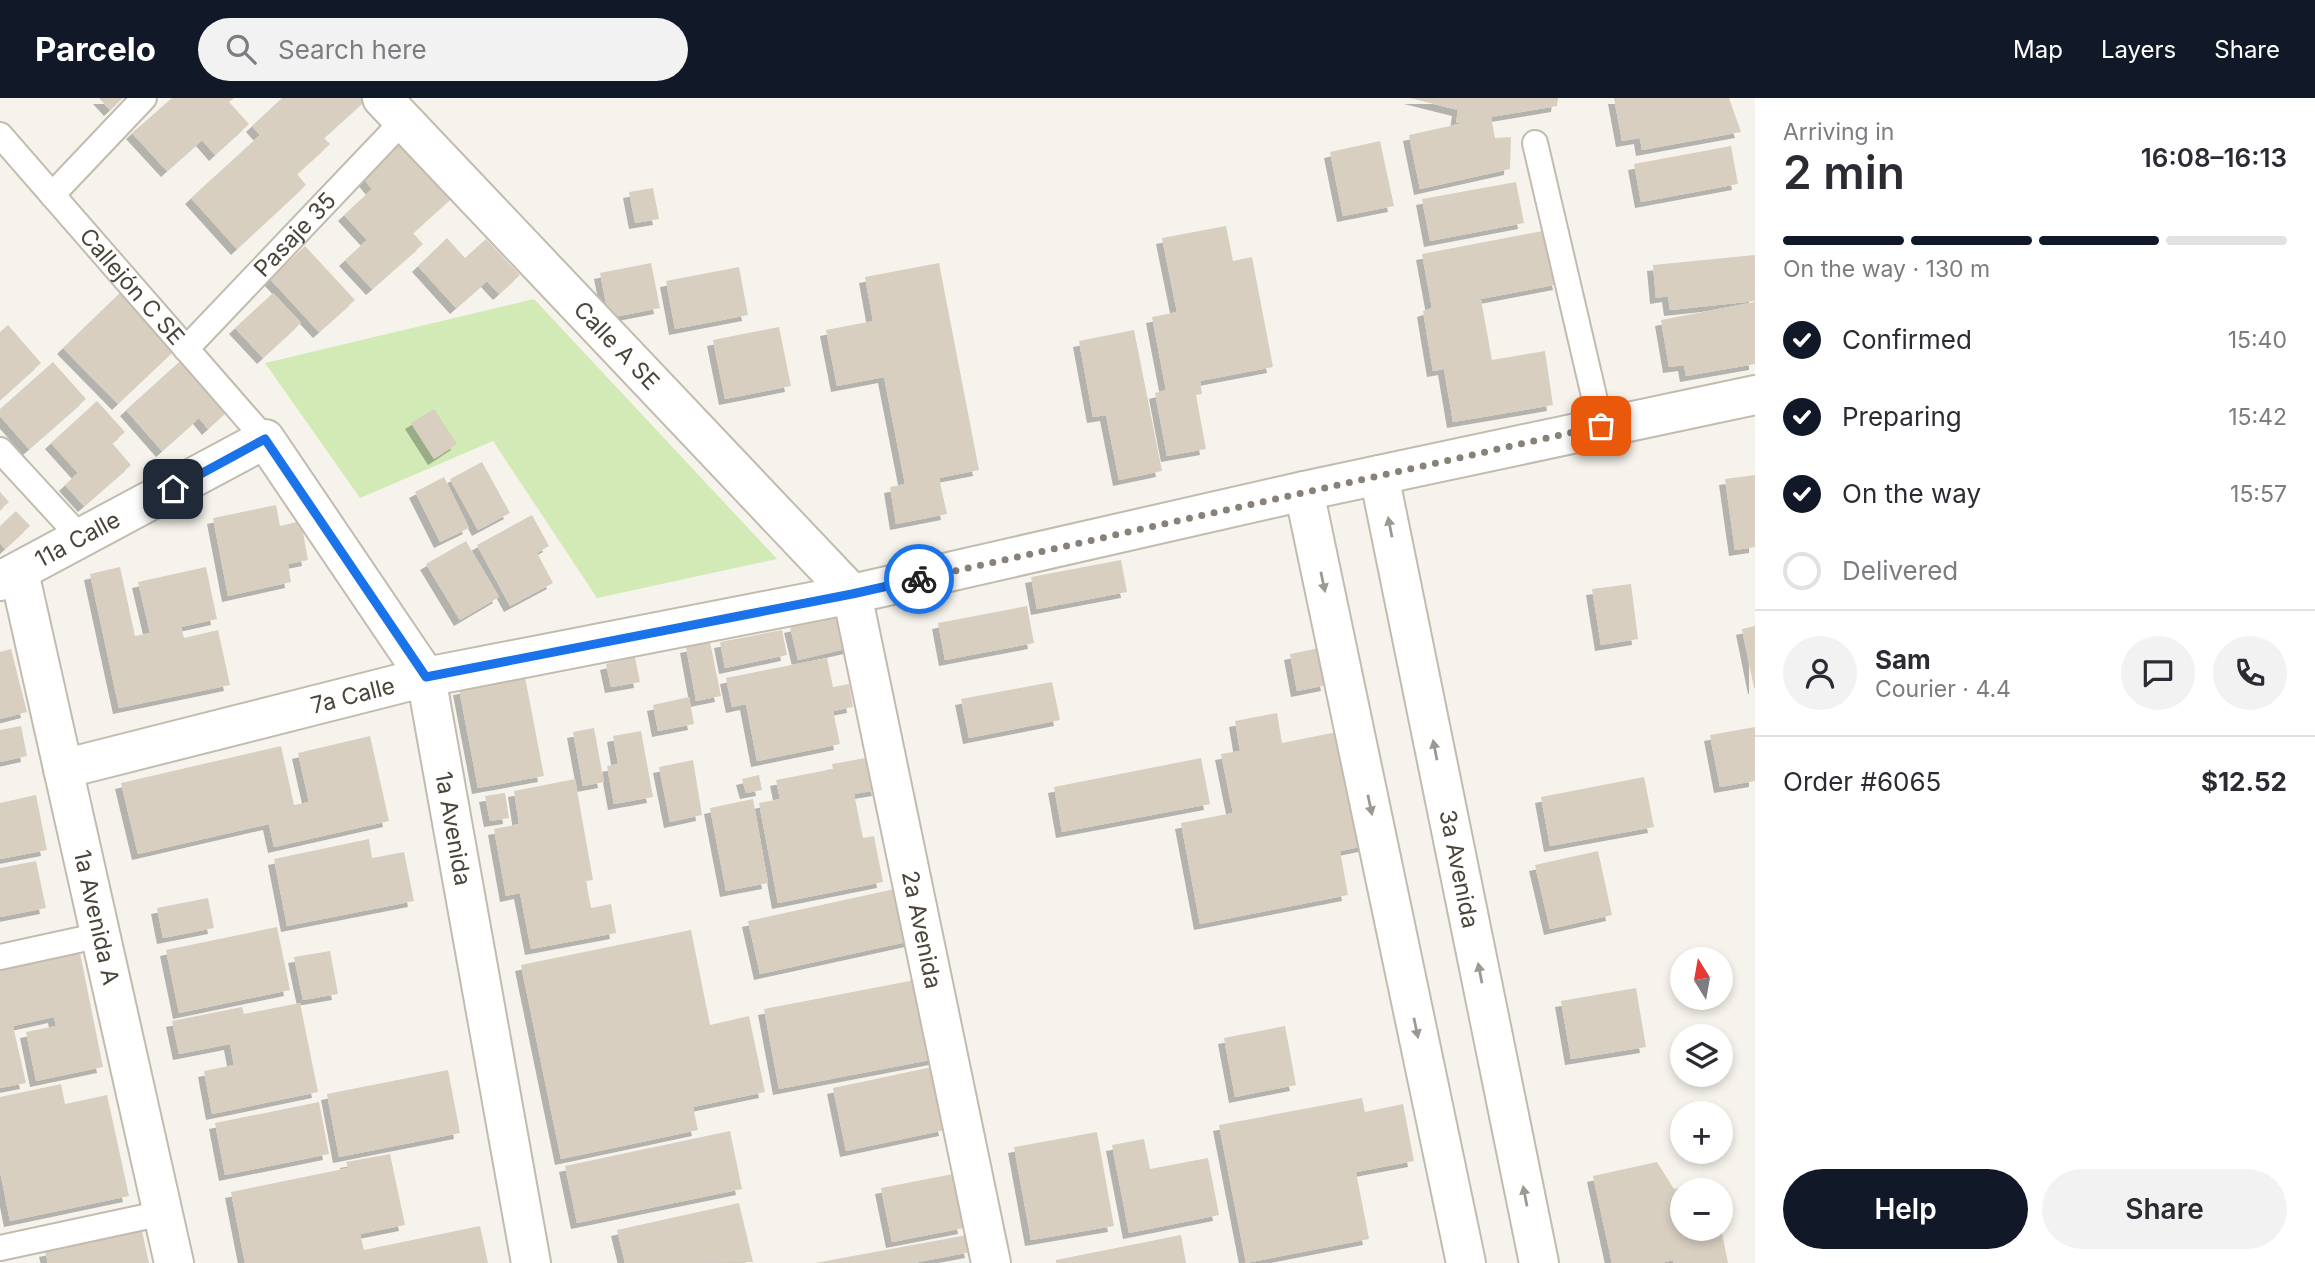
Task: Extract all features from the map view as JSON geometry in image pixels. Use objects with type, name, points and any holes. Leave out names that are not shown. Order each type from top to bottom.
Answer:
[{"type":"street","name":"Calle A SE","points":[[392,109],[852,594]]},
{"type":"street","name":"7a Calle","points":[[63,769],[426,677],[852,594],[1304,491],[1755,394]]},
{"type":"street","name":"11a Calle","points":[[9,577],[265,439]]},
{"type":"street","name":"1a Avenida","points":[[265,439],[426,677],[531,1263]]},
{"type":"street","name":"3a Avenida","points":[[1379,475],[1539,1263]]},
{"type":"street","points":[[1304,491],[1466,1263]]},
{"type":"street","name":"1a Avenida A","points":[[9,577],[63,769],[174,1263]]},
{"type":"street","name":"2a Avenida","points":[[852,594],[991,1263]]},
{"type":"lane","points":[[52,195],[144,98]]},
{"type":"lane","name":"Pasaje 35","points":[[186,349],[392,109]]},
{"type":"lane","name":"Callejón C SE","points":[[0,135],[265,439]]},
{"type":"lane","points":[[1535,143],[1601,426]]},
{"type":"lane","points":[[0,450],[80,538]]},
{"type":"lane","points":[[0,957],[101,935]]},
{"type":"lane","points":[[0,1248],[163,1213]]},
{"type":"green space","points":[[534,299],[777,559],[597,598],[493,441],[360,498],[265,363]]},
{"type":"building","points":[[99,98],[123,98],[110,110]]},
{"type":"building","points":[[172,98],[234,98],[229,102],[249,124],[215,155],[202,140],[167,171],[132,133]]},
{"type":"building","points":[[282,98],[368,98],[324,138],[330,144],[297,174],[306,185],[237,249],[191,198],[260,135],[252,126]]},
{"type":"building","points":[[1410,98],[1558,98],[1557,106],[1491,117],[1495,138],[1511,137],[1510,169],[1420,189],[1409,135],[1477,120],[1456,123],[1458,110]]},
{"type":"building","points":[[1614,98],[1729,98],[1741,132],[1642,150],[1640,138],[1622,141]]},
{"type":"building","points":[[405,140],[456,194],[413,233],[423,244],[372,289],[345,260],[367,240],[344,215],[372,189],[363,178]]},
{"type":"building","points":[[1380,141],[1394,206],[1343,216],[1330,152]]},
{"type":"building","points":[[1731,146],[1738,184],[1641,202],[1634,164]]},
{"type":"building","points":[[1516,182],[1524,223],[1430,241],[1422,199]]},
{"type":"building","points":[[653,188],[659,219],[635,223],[629,192]]},
{"type":"building","points":[[1226,226],[1233,261],[1252,257],[1273,367],[1200,381],[1202,394],[1196,395],[1206,449],[1167,456],[1155,393],[1166,390],[1152,317],[1177,312],[1162,238]]},
{"type":"building","points":[[1548,230],[1559,284],[1465,302],[1481,300],[1492,360],[1545,351],[1553,405],[1453,422],[1444,369],[1433,371],[1423,311],[1432,308],[1422,254]]},
{"type":"building","points":[[447,238],[465,258],[486,239],[520,275],[499,294],[487,281],[456,308],[418,266]]},
{"type":"building","points":[[305,246],[355,300],[319,332],[270,279]]},
{"type":"building","points":[[1755,255],[1755,301],[1670,310],[1668,296],[1656,298],[1653,265]]},
{"type":"building","points":[[651,263],[660,308],[609,318],[600,273]]},
{"type":"building","points":[[939,263],[979,470],[939,478],[947,514],[896,524],[890,487],[905,484],[884,377],[837,386],[826,330],[873,321],[865,277]]},
{"type":"building","points":[[739,267],[748,315],[675,329],[666,281]]},
{"type":"building","points":[[123,290],[179,346],[118,404],[63,348]]},
{"type":"building","points":[[273,293],[301,323],[263,358],[235,328]]},
{"type":"building","points":[[1755,302],[1755,364],[1686,376],[1684,365],[1669,367],[1661,320]]},
{"type":"building","points":[[8,325],[41,363],[0,400],[0,332]]},
{"type":"building","points":[[779,327],[791,386],[725,399],[713,340]]},
{"type":"building","points":[[1134,330],[1162,471],[1119,480],[1106,415],[1093,417],[1079,341]]},
{"type":"building","points":[[188,354],[234,405],[208,429],[199,418],[162,451],[126,410]]},
{"type":"building","points":[[53,362],[86,399],[29,449],[0,416],[0,409]]},
{"type":"building","points":[[97,401],[125,432],[112,443],[131,465],[84,506],[65,485],[78,473],[51,443]]},
{"type":"building","points":[[434,409],[457,444],[434,459],[411,423]]},
{"type":"building","points":[[482,462],[510,513],[478,530],[450,479]]},
{"type":"building","points":[[1755,475],[1755,547],[1735,550],[1725,479]]},
{"type":"building","points":[[444,477],[469,528],[440,542],[415,492]]},
{"type":"building","points":[[0,492],[9,502],[0,510]]},
{"type":"building","points":[[276,505],[280,526],[301,521],[308,560],[288,564],[291,582],[228,596],[213,518]]},
{"type":"building","points":[[16,511],[30,526],[5,549],[0,543],[0,526]]},
{"type":"building","points":[[532,515],[549,546],[537,553],[553,583],[510,606],[477,545]]},
{"type":"building","points":[[466,541],[499,597],[460,620],[426,564]]},
{"type":"building","points":[[1121,560],[1127,592],[1037,609],[1031,577]]},
{"type":"building","points":[[120,567],[135,636],[150,633],[138,582],[206,567],[217,619],[181,627],[184,638],[218,630],[230,685],[119,708],[90,574]]},
{"type":"building","points":[[1631,584],[1638,639],[1601,645],[1592,589]]},
{"type":"building","points":[[1027,606],[1034,643],[945,660],[938,623]]},
{"type":"building","points":[[850,613],[858,646],[798,660],[790,627]]},
{"type":"building","points":[[1755,626],[1755,688],[1754,688],[1742,629]]},
{"type":"building","points":[[782,630],[787,655],[725,668],[720,642]]},
{"type":"building","points":[[710,642],[721,696],[696,701],[686,647]]},
{"type":"building","points":[[1319,648],[1327,685],[1297,691],[1290,654]]},
{"type":"building","points":[[11,649],[27,712],[0,719],[0,652]]},
{"type":"building","points":[[635,657],[640,682],[611,687],[606,664]]},
{"type":"building","points":[[827,658],[833,687],[849,684],[853,707],[833,711],[840,744],[757,761],[746,704],[732,707],[726,678]]},
{"type":"building","points":[[525,677],[544,776],[478,788],[459,689]]},
{"type":"building","points":[[1052,682],[1060,720],[969,738],[961,699]]},
{"type":"building","points":[[689,697],[694,724],[658,731],[653,705]]},
{"type":"building","points":[[1277,713],[1282,743],[1352,729],[1374,844],[1340,851],[1348,895],[1200,924],[1181,823],[1233,813],[1221,754],[1240,751],[1235,721]]},
{"type":"building","points":[[21,726],[27,756],[0,762],[0,730]]},
{"type":"building","points":[[1755,727],[1755,781],[1720,787],[1710,735]]},
{"type":"building","points":[[594,728],[604,782],[583,786],[573,732]]},
{"type":"building","points":[[641,731],[653,797],[614,804],[607,766],[618,764],[613,736]]},
{"type":"building","points":[[370,736],[389,821],[274,847],[269,824],[138,854],[121,783],[281,746],[294,805],[309,802],[298,753]]},
{"type":"building","points":[[871,757],[878,790],[854,794],[863,838],[874,836],[883,882],[778,903],[759,803],[780,799],[776,780],[833,769],[832,764]]},
{"type":"building","points":[[1201,758],[1210,804],[1062,832],[1054,787]]},
{"type":"building","points":[[693,760],[702,815],[670,822],[659,767]]},
{"type":"building","points":[[759,775],[762,790],[746,793],[742,779]]},
{"type":"building","points":[[1644,777],[1654,827],[1550,846],[1541,797]]},
{"type":"building","points":[[575,779],[593,880],[586,881],[591,908],[611,904],[616,933],[531,949],[520,893],[506,896],[494,829],[519,824],[514,791]]},
{"type":"building","points":[[505,793],[509,818],[490,821],[485,796]]},
{"type":"building","points":[[36,795],[47,850],[0,859],[0,803]]},
{"type":"building","points":[[753,799],[768,883],[726,891],[710,808]]},
{"type":"building","points":[[369,839],[372,858],[404,852],[414,901],[287,926],[274,859]]},
{"type":"building","points":[[1598,851],[1612,915],[1550,929],[1535,865]]},
{"type":"building","points":[[36,861],[46,908],[0,917],[0,868]]},
{"type":"building","points":[[899,888],[911,941],[760,974],[748,921]]},
{"type":"building","points":[[208,898],[214,928],[163,938],[157,908]]},
{"type":"building","points":[[277,927],[290,990],[179,1013],[166,950]]},
{"type":"building","points":[[691,930],[710,1025],[749,1016],[765,1092],[693,1107],[698,1130],[561,1159],[521,965]]},
{"type":"building","points":[[79,948],[103,1067],[36,1081],[26,1032],[56,1026],[54,1017],[13,1026],[26,1083],[0,1088],[0,970],[43,961],[42,956]]},
{"type":"building","points":[[330,951],[338,994],[303,1000],[294,957]]},
{"type":"building","points":[[920,979],[935,1059],[779,1089],[764,1009]]},
{"type":"building","points":[[1636,988],[1646,1047],[1571,1059],[1561,1001]]},
{"type":"building","points":[[300,1003],[318,1092],[212,1114],[204,1071],[234,1065],[230,1044],[179,1054],[172,1021],[242,1007],[244,1014]]},
{"type":"building","points":[[1285,1026],[1296,1085],[1235,1097],[1224,1038]]},
{"type":"building","points":[[932,1067],[945,1130],[846,1151],[833,1088]]},
{"type":"building","points":[[448,1070],[460,1133],[339,1157],[327,1094]]},
{"type":"building","points":[[61,1084],[65,1104],[107,1095],[129,1196],[10,1221],[0,1171],[0,1097]]},
{"type":"building","points":[[1362,1098],[1365,1112],[1403,1104],[1414,1161],[1356,1172],[1369,1239],[1246,1263],[1219,1125]]},
{"type":"building","points":[[319,1102],[329,1154],[225,1175],[215,1123]]},
{"type":"building","points":[[730,1131],[742,1189],[577,1223],[565,1166]]},
{"type":"building","points":[[1097,1132],[1114,1226],[1031,1240],[1014,1147]]},
{"type":"building","points":[[1144,1139],[1150,1169],[1208,1158],[1219,1215],[1129,1233],[1112,1145]]},
{"type":"building","points":[[390,1154],[405,1225],[360,1234],[364,1250],[480,1226],[488,1263],[245,1263],[231,1192],[348,1168],[346,1162]]},
{"type":"building","points":[[1657,1162],[1670,1183],[1670,1241],[1724,1241],[1728,1263],[1674,1263],[1673,1260],[1661,1263],[1612,1263],[1593,1176]]},
{"type":"building","points":[[953,1174],[964,1228],[892,1242],[881,1188]]},
{"type":"building","points":[[739,1203],[753,1262],[625,1263],[617,1230]]},
{"type":"building","points":[[142,1231],[149,1263],[48,1263],[45,1251]]},
{"type":"building","points":[[967,1235],[971,1252],[913,1263],[815,1263]]},
{"type":"building","points":[[1181,1235],[1186,1263],[1056,1263],[1056,1260]]},
{"type":"way so far","points":[[919,579],[1601,426]]},
{"type":"route","points":[[173,489],[265,439],[426,677],[919,579]]}]
